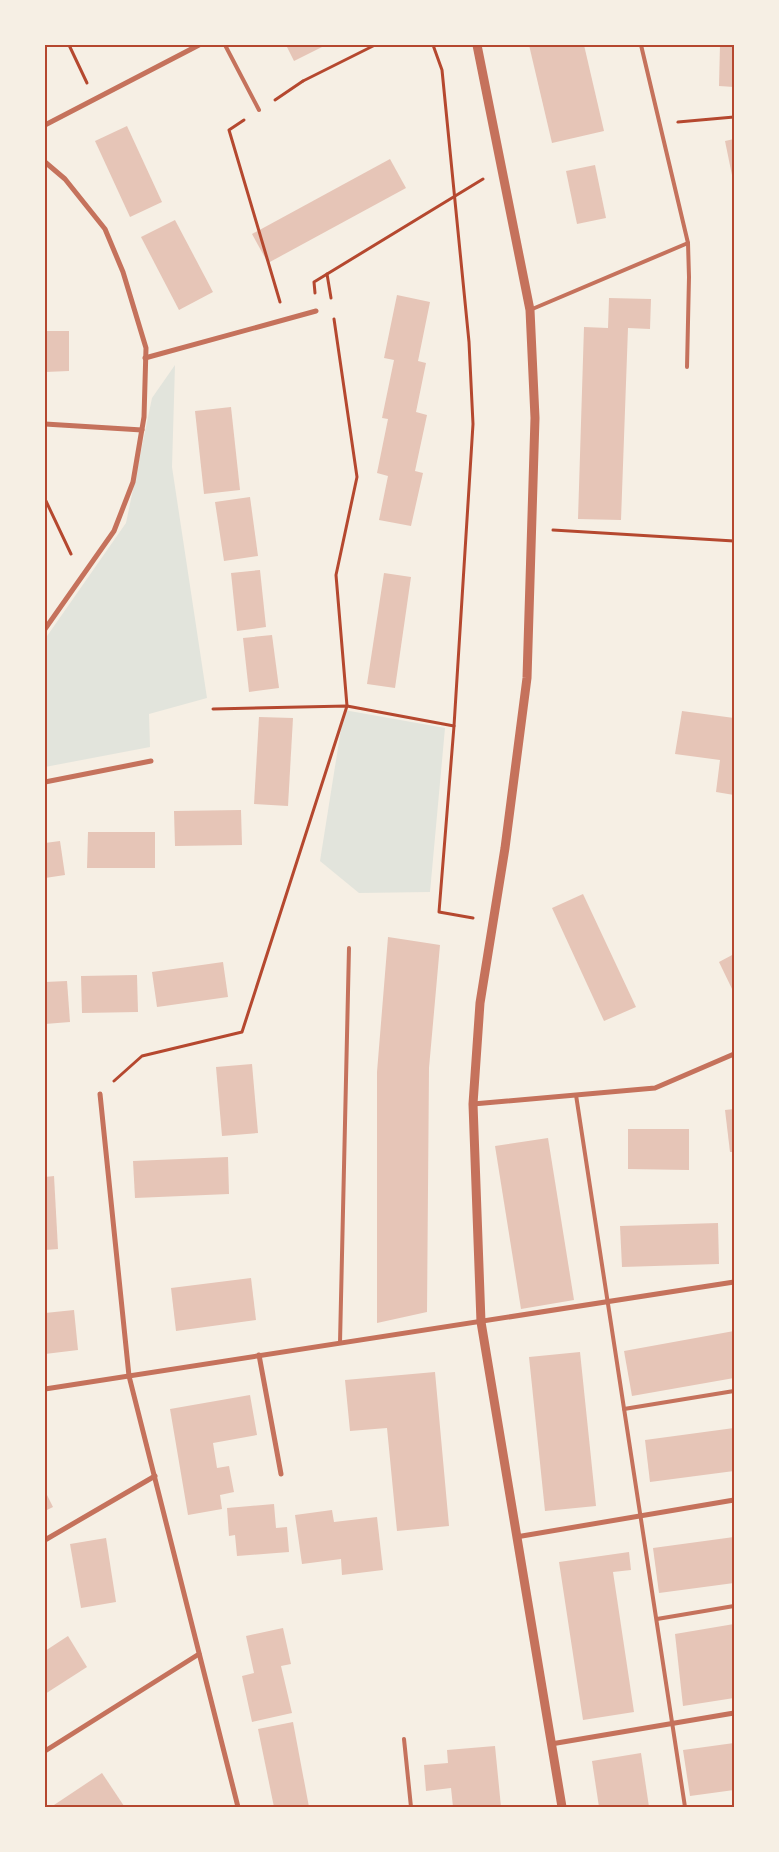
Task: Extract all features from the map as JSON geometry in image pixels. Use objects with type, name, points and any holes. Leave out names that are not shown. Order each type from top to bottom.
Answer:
[{"type":"street","points":[[45,125],[199,45]]},
{"type":"street","points":[[477,45],[530,310],[535,418],[527,678],[480,1003],[473,1104],[481,1322],[562,1807]]},
{"type":"street","points":[[45,162],[65,179],[105,229],[123,272],[146,348],[144,417],[133,482],[114,531],[45,629]]},
{"type":"street","points":[[145,358],[316,311]]},
{"type":"street","points":[[45,424],[142,430]]},
{"type":"street","points":[[45,782],[152,760]]},
{"type":"street","points":[[473,1104],[655,1088],[734,1054]]},
{"type":"street","points":[[100,1094],[129,1376],[238,1807]]},
{"type":"street","points":[[45,1389],[734,1282]]},
{"type":"street","points":[[259,1356],[281,1474]]},
{"type":"street","points":[[45,1540],[155,1476]]},
{"type":"street","points":[[516,1537],[734,1500]]},
{"type":"street","points":[[45,1751],[199,1654]]},
{"type":"street","points":[[551,1744],[734,1713]]},
{"type":"lane","points":[[225,45],[259,110]]},
{"type":"lane","points":[[642,45],[688,243],[687,366]]},
{"type":"lane","points":[[530,310],[688,243]]},
{"type":"lane","points":[[340,1343],[350,948]]},
{"type":"lane","points":[[576,1095],[606,1302],[642,1516],[685,1807]]},
{"type":"lane","points":[[624,1409],[734,1391]]},
{"type":"lane","points":[[657,1619],[734,1606]]},
{"type":"lane","points":[[404,1739],[411,1807]]},
{"type":"path","points":[[69,45],[95,99]]},
{"type":"path","points":[[298,84],[375,45]]},
{"type":"path","points":[[433,45],[442,70],[469,342],[473,424],[454,726],[438,912],[493,921]]},
{"type":"path","points":[[285,319],[229,130],[304,81]]},
{"type":"path","points":[[660,123],[734,116]]},
{"type":"path","points":[[316,311],[314,282],[502,168]]},
{"type":"path","points":[[327,274],[331,303]]},
{"type":"path","points":[[100,1094],[142,1056],[242,1032],[347,706],[336,575],[356,477],[333,313]]},
{"type":"path","points":[[45,500],[71,554]]},
{"type":"path","points":[[532,529],[734,542]]},
{"type":"path","points":[[213,709],[347,706],[454,726]]},
{"type":"shaded area","points":[[175,365],[172,467],[207,698],[149,714],[150,747],[45,767],[45,639],[126,523],[152,398]]},
{"type":"shaded area","points":[[344,710],[445,728],[430,892],[359,893],[320,861]]},
{"type":"building","points":[[286,45],[326,45],[294,61]]},
{"type":"building","points":[[529,45],[584,45],[604,131],[552,143]]},
{"type":"building","points":[[720,45],[734,45],[734,87],[719,86]]},
{"type":"building","points":[[127,126],[162,202],[130,217],[95,141]]},
{"type":"building","points":[[734,139],[734,180],[733,180],[725,141]]},
{"type":"building","points":[[390,159],[406,188],[268,263],[252,234]]},
{"type":"building","points":[[595,165],[606,218],[577,224],[566,171]]},
{"type":"building","points":[[175,220],[213,292],[179,310],[141,237]]},
{"type":"building","points":[[397,295],[430,302],[418,361],[426,363],[416,412],[427,415],[415,471],[423,473],[411,526],[379,520],[388,476],[377,473],[388,419],[382,418],[394,360],[384,358]]},
{"type":"building","points":[[609,298],[651,299],[650,329],[628,328],[621,520],[578,519],[584,327],[608,328]]},
{"type":"building","points":[[45,331],[69,331],[69,371],[45,372]]},
{"type":"building","points":[[231,407],[240,490],[204,494],[195,411]]},
{"type":"building","points":[[250,497],[258,556],[224,561],[215,502]]},
{"type":"building","points":[[260,570],[266,627],[237,631],[231,573]]},
{"type":"building","points":[[384,573],[411,577],[395,688],[367,684]]},
{"type":"building","points":[[272,635],[279,688],[249,692],[243,638]]},
{"type":"building","points":[[682,711],[734,718],[734,795],[716,792],[720,760],[675,754]]},
{"type":"building","points":[[259,717],[293,718],[288,806],[254,804]]},
{"type":"building","points":[[241,810],[242,845],[175,846],[174,811]]},
{"type":"building","points":[[88,832],[155,832],[155,868],[87,868]]},
{"type":"building","points":[[60,841],[65,875],[45,878],[45,843]]},
{"type":"building","points":[[583,894],[636,1007],[604,1021],[552,908]]},
{"type":"building","points":[[388,937],[440,945],[429,1068],[427,1312],[377,1323],[377,1072]]},
{"type":"building","points":[[734,954],[734,993],[719,962]]},
{"type":"building","points":[[223,962],[228,997],[157,1007],[152,972]]},
{"type":"building","points":[[137,975],[138,1012],[82,1013],[81,976]]},
{"type":"building","points":[[67,981],[70,1022],[45,1024],[45,982]]},
{"type":"building","points":[[252,1064],[258,1133],[222,1136],[216,1067]]},
{"type":"building","points":[[734,1109],[734,1152],[730,1152],[725,1110]]},
{"type":"building","points":[[628,1129],[689,1129],[689,1170],[628,1169]]},
{"type":"building","points":[[548,1138],[574,1300],[521,1309],[495,1146]]},
{"type":"building","points":[[228,1157],[229,1194],[135,1198],[133,1161]]},
{"type":"building","points":[[54,1176],[58,1249],[45,1250],[45,1177]]},
{"type":"building","points":[[718,1223],[719,1264],[622,1267],[620,1226]]},
{"type":"building","points":[[251,1278],[256,1320],[176,1331],[171,1288]]},
{"type":"building","points":[[74,1310],[78,1350],[45,1354],[45,1313]]},
{"type":"building","points":[[734,1331],[734,1378],[632,1396],[624,1351]]},
{"type":"building","points":[[580,1352],[596,1506],[545,1511],[529,1357]]},
{"type":"building","points":[[435,1372],[449,1526],[397,1531],[387,1428],[350,1431],[345,1380]]},
{"type":"building","points":[[250,1395],[257,1435],[213,1443],[217,1468],[229,1466],[234,1492],[220,1495],[222,1509],[188,1515],[170,1409]]},
{"type":"building","points":[[734,1428],[734,1471],[650,1482],[645,1440]]},
{"type":"building","points":[[45,1491],[53,1507],[45,1511]]},
{"type":"building","points":[[274,1504],[276,1528],[287,1527],[289,1552],[237,1556],[235,1535],[229,1536],[227,1508]]},
{"type":"building","points":[[332,1510],[334,1522],[377,1517],[383,1570],[342,1575],[341,1559],[302,1564],[295,1515]]},
{"type":"building","points":[[734,1537],[734,1583],[659,1593],[653,1548]]},
{"type":"building","points":[[106,1538],[116,1602],[81,1608],[70,1544]]},
{"type":"building","points":[[629,1552],[631,1570],[613,1572],[634,1712],[583,1720],[559,1562]]},
{"type":"building","points":[[734,1624],[734,1698],[683,1706],[675,1634]]},
{"type":"building","points":[[283,1628],[291,1664],[281,1666],[292,1713],[252,1722],[242,1676],[254,1673],[246,1636]]},
{"type":"building","points":[[68,1636],[87,1667],[45,1694],[45,1651]]},
{"type":"building","points":[[293,1722],[309,1807],[274,1807],[258,1729]]},
{"type":"building","points":[[734,1743],[734,1790],[690,1796],[683,1750]]},
{"type":"building","points":[[495,1746],[501,1807],[453,1807],[451,1788],[426,1791],[424,1765],[448,1763],[447,1750]]},
{"type":"building","points":[[641,1753],[649,1807],[599,1807],[592,1761]]},
{"type":"building","points":[[102,1773],[123,1807],[51,1807]]}]
